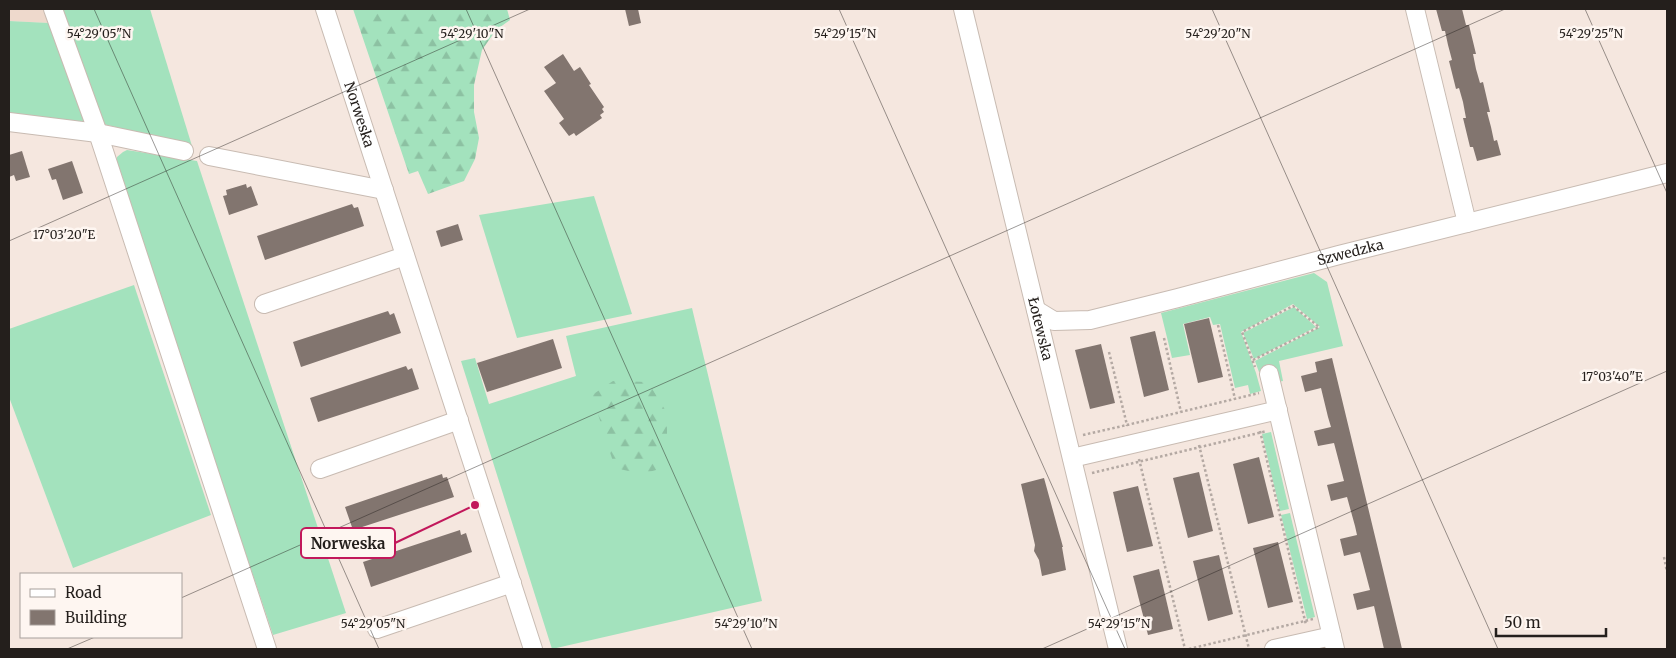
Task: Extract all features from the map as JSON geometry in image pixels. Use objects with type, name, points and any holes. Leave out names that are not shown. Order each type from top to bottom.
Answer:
[{"type":"street","points":[[53,9],[98,134],[267,649]]},
{"type":"street","name":"Norweska","points":[[325,9],[533,649]]},
{"type":"street","name":"Łotewska","points":[[963,9],[1118,649]]},
{"type":"street","points":[[1415,9],[1467,223]]},
{"type":"street","points":[[9,122],[98,134],[184,151]]},
{"type":"street","points":[[209,156],[384,190]]},
{"type":"street","name":"Szwedzka","points":[[1036,310],[1054,321],[1090,320],[1667,173]]},
{"type":"street","points":[[264,304],[405,256]]},
{"type":"street","points":[[1267,379],[1278,410],[1333,642],[1310,641],[1274,649]]},
{"type":"street","points":[[1072,458],[1278,410]]},
{"type":"street","points":[[320,469],[458,420]]},
{"type":"street","points":[[377,630],[512,583]]},
{"type":"path","points":[[1081,436],[1236,399],[1267,379],[1253,360],[1242,332],[1294,306],[1319,327],[1253,360]]},
{"type":"path","points":[[1218,325],[1236,399]]},
{"type":"path","points":[[1164,338],[1181,412]]},
{"type":"path","points":[[1109,352],[1127,425]]},
{"type":"path","points":[[1256,415],[1310,641]]},
{"type":"path","points":[[1091,474],[1282,428]]},
{"type":"path","points":[[1200,448],[1248,649]]},
{"type":"path","points":[[1140,462],[1185,649]]},
{"type":"path","points":[[1664,557],[1667,572]]},
{"type":"path","points":[[1189,649],[1327,616]]},
{"type":"shaded area","points":[[9,9],[43,9],[49,23],[9,21]]},
{"type":"green space","points":[[61,9],[150,9],[192,146],[103,124]]},
{"type":"green space","points":[[353,9],[507,9],[510,20],[496,30],[482,50],[474,85],[474,112],[479,138],[475,159],[464,181],[428,194],[418,171],[409,174]]},
{"type":"green space","points":[[9,21],[49,23],[85,123],[9,113]]},
{"type":"green space","points":[[127,150],[197,161],[346,613],[273,635],[116,167],[117,157]]},
{"type":"green space","points":[[594,196],[632,314],[517,338],[479,215]]},
{"type":"green space","points":[[1314,273],[1327,282],[1343,346],[1279,361],[1283,381],[1278,382],[1275,369],[1259,372],[1255,361],[1320,327],[1293,304],[1241,332],[1261,391],[1250,394],[1248,385],[1235,388],[1220,324],[1213,325],[1210,317],[1183,324],[1190,355],[1172,358],[1161,313]]},
{"type":"green space","points":[[134,285],[211,515],[73,568],[9,397],[9,329]]},
{"type":"green space","points":[[1294,307],[1316,327],[1254,359],[1243,333]]},
{"type":"green space","points":[[692,308],[762,601],[552,649],[461,361],[475,358],[489,404],[576,376],[566,336]]},
{"type":"green space","points":[[613,381],[648,382],[667,413],[667,438],[656,470],[642,474],[615,468],[592,395]]},
{"type":"green space","points":[[1271,432],[1289,509],[1280,511],[1262,434]]},
{"type":"green space","points":[[1290,513],[1315,617],[1307,619],[1281,515]]},
{"type":"building","points":[[625,9],[638,9],[641,23],[629,26]]},
{"type":"building","points":[[1436,9],[1462,9],[1466,25],[1469,25],[1480,83],[1483,82],[1490,112],[1487,112],[1494,141],[1497,140],[1501,155],[1477,161],[1473,147],[1470,147],[1463,118],[1466,118],[1463,102],[1459,88],[1456,89],[1449,61],[1452,60],[1445,31],[1442,31]]},
{"type":"building","points":[[563,54],[574,71],[580,67],[591,84],[589,85],[604,107],[602,109],[604,112],[600,115],[602,118],[576,136],[574,133],[569,136],[559,123],[564,119],[544,91],[556,83],[544,67]]},
{"type":"building","points":[[22,151],[30,177],[16,181],[14,175],[9,177],[9,155]]},
{"type":"building","points":[[72,161],[83,193],[63,200],[56,179],[52,180],[48,169]]},
{"type":"building","points":[[246,184],[247,188],[251,186],[258,205],[229,215],[223,196],[227,195],[226,190]]},
{"type":"building","points":[[352,204],[354,208],[358,207],[364,226],[265,260],[257,236]]},
{"type":"building","points":[[458,224],[463,240],[441,247],[436,231]]},
{"type":"building","points":[[388,311],[390,315],[394,313],[401,333],[301,367],[293,342]]},
{"type":"building","points":[[1209,318],[1223,377],[1198,383],[1184,324]]},
{"type":"building","points":[[1155,331],[1169,390],[1144,397],[1130,337]]},
{"type":"building","points":[[553,339],[562,368],[487,392],[477,363]]},
{"type":"building","points":[[1101,344],[1115,403],[1090,409],[1075,350]]},
{"type":"building","points":[[1332,358],[1402,649],[1384,649],[1374,606],[1357,610],[1353,594],[1370,590],[1360,552],[1344,556],[1340,539],[1357,535],[1355,526],[1347,497],[1331,501],[1327,485],[1344,481],[1334,443],[1318,446],[1314,431],[1331,427],[1321,388],[1305,392],[1301,376],[1317,372],[1315,362]]},
{"type":"building","points":[[406,366],[408,370],[412,368],[419,389],[318,422],[310,398]]},
{"type":"building","points":[[1259,457],[1274,517],[1248,524],[1233,464]]},
{"type":"building","points":[[1199,472],[1213,531],[1188,538],[1173,478]]},
{"type":"building","points":[[442,474],[443,478],[447,477],[454,497],[353,530],[345,507]]},
{"type":"building","points":[[1044,478],[1063,547],[1066,570],[1042,576],[1039,560],[1034,551],[1035,545],[1021,484]]},
{"type":"building","points":[[1138,486],[1153,546],[1127,552],[1113,492]]},
{"type":"building","points":[[460,530],[461,535],[466,533],[472,552],[371,587],[363,562]]},
{"type":"building","points":[[1278,542],[1293,602],[1268,608],[1253,548]]},
{"type":"building","points":[[1219,555],[1233,614],[1208,621],[1193,561]]},
{"type":"building","points":[[1159,569],[1173,629],[1148,635],[1133,576]]},
{"type":"place","name":"Norweska","points":[[475,505]]}]
